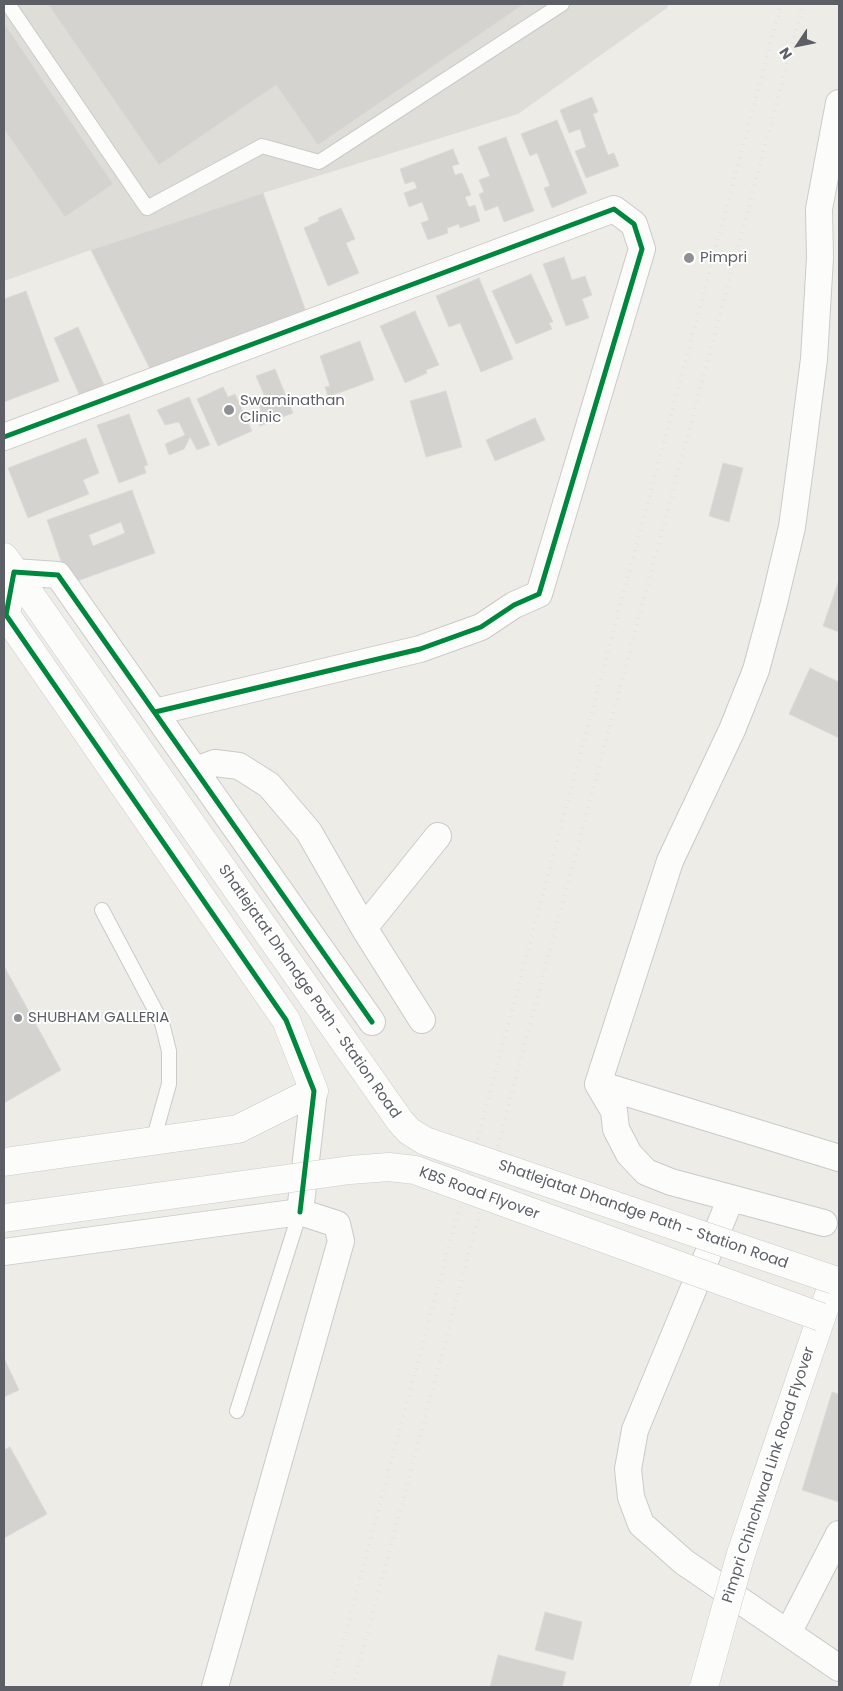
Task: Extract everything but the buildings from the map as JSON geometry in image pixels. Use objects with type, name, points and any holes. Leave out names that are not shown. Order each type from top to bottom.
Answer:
[{"type":"main road","points":[[4,1162],[238,1129],[314,1091],[286,1020],[5,615],[9,564]]},
{"type":"main road","name":"Shatlejatat Dhandge Path - Station Road","points":[[9,564],[400,1121],[409,1131],[425,1141],[836,1272]]},
{"type":"main road","name":"KBS Road Flyover","points":[[4,1218],[350,1170],[389,1167],[415,1170],[821,1317]]},
{"type":"main road","name":"Pimpri Chinchwad Link Road Flyover","points":[[704,1687],[740,1557],[836,1272]]},
{"type":"street","points":[[824,1223],[671,1182],[646,1172],[629,1154],[616,1129],[614,1110],[598,1084],[670,861],[732,730],[756,670],[792,527],[829,238],[819,210],[839,103]]},
{"type":"street","points":[[4,437],[614,209],[634,224],[642,249],[539,594],[514,605],[481,627],[420,649],[154,712]]},
{"type":"street","points":[[9,564],[58,575],[372,1022]]},
{"type":"street","points":[[196,770],[215,763],[239,766],[269,785],[309,832],[364,928],[422,1020]]},
{"type":"street","points":[[364,928],[438,836]]},
{"type":"street","points":[[598,1084],[839,1158]]},
{"type":"street","points":[[300,1212],[314,1091]]},
{"type":"street","points":[[731,1198],[635,1430],[628,1469],[631,1497],[641,1524],[684,1562],[839,1668]]},
{"type":"street","points":[[4,1252],[300,1212],[337,1224],[341,1242],[215,1687]]},
{"type":"street","points":[[788,1633],[839,1534]]},
{"type":"lane","points":[[8,4],[147,208],[262,146],[319,162],[562,4]]},
{"type":"lane","points":[[102,910],[162,1023],[169,1051],[169,1084],[153,1141]]},
{"type":"lane","points":[[237,1412],[300,1212]]},
{"type":"shaded area","points":[[4,4],[668,4],[667,8],[518,114],[263,193],[4,281]]},
{"type":"railway","points":[[331,1687],[781,4]]},
{"type":"railway","points":[[353,1687],[803,4]]},
{"type":"cycle path","points":[[4,437],[614,209],[634,224],[642,249],[539,594],[514,605],[481,627],[420,649],[155,712]]},
{"type":"cycle path","points":[[300,1212],[314,1091],[286,1020],[6,615],[14,572],[58,575],[372,1022]]},
{"type":"place","name":"Pimpri","points":[[689,258]]},
{"type":"place","name":"Swaminathan Clinic","points":[[229,410]]},
{"type":"place","name":"SHUBHAM GALLERIA","points":[[18,1018]]}]
